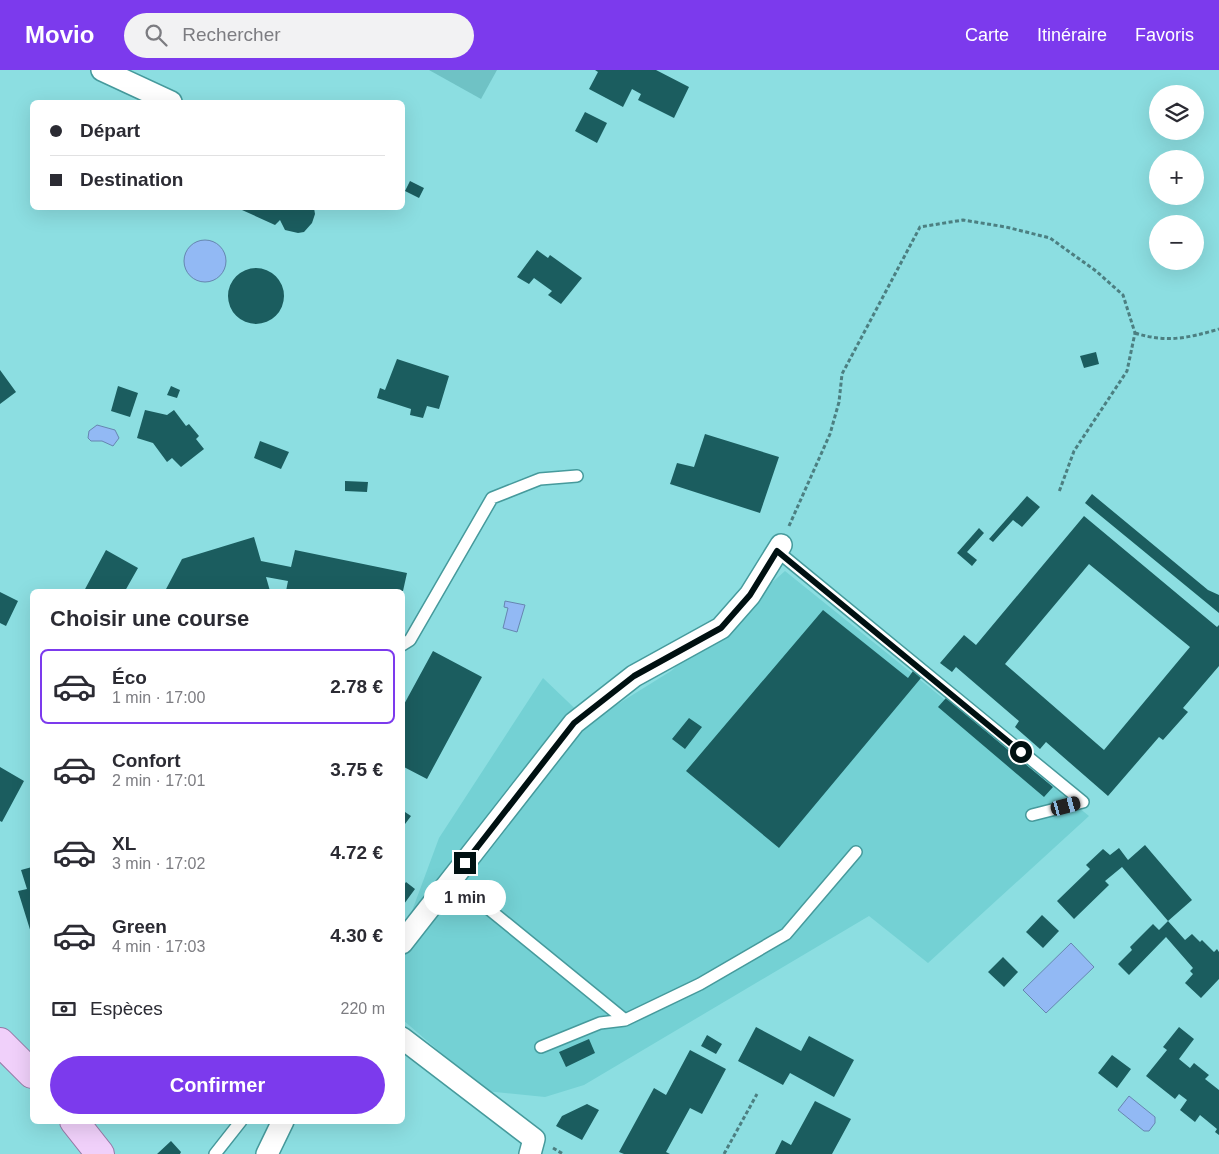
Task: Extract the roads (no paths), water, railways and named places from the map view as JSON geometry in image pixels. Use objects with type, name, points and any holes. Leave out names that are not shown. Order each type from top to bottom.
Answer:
[{"type":"main road","points":[[0,1042],[30,1072]]},
{"type":"main road","points":[[76,1124],[100,1154]]},
{"type":"street","points":[[102,70],[167,100]]},
{"type":"street","points":[[405,939],[574,723],[634,676],[721,628],[750,595],[779,548]]},
{"type":"street","points":[[405,1040],[534,1139],[530,1154]]},
{"type":"street","points":[[266,1154],[282,1124]]},
{"type":"lane","points":[[405,643],[410,640],[492,498],[540,479],[577,476]]},
{"type":"lane","points":[[779,548],[1082,802],[1032,815]]},
{"type":"lane","points":[[541,1048],[600,1023],[625,1020],[700,984],[786,934],[856,852]]},
{"type":"lane","points":[[452,878],[625,1020]]},
{"type":"lane","points":[[215,1154],[239,1124]]}]
